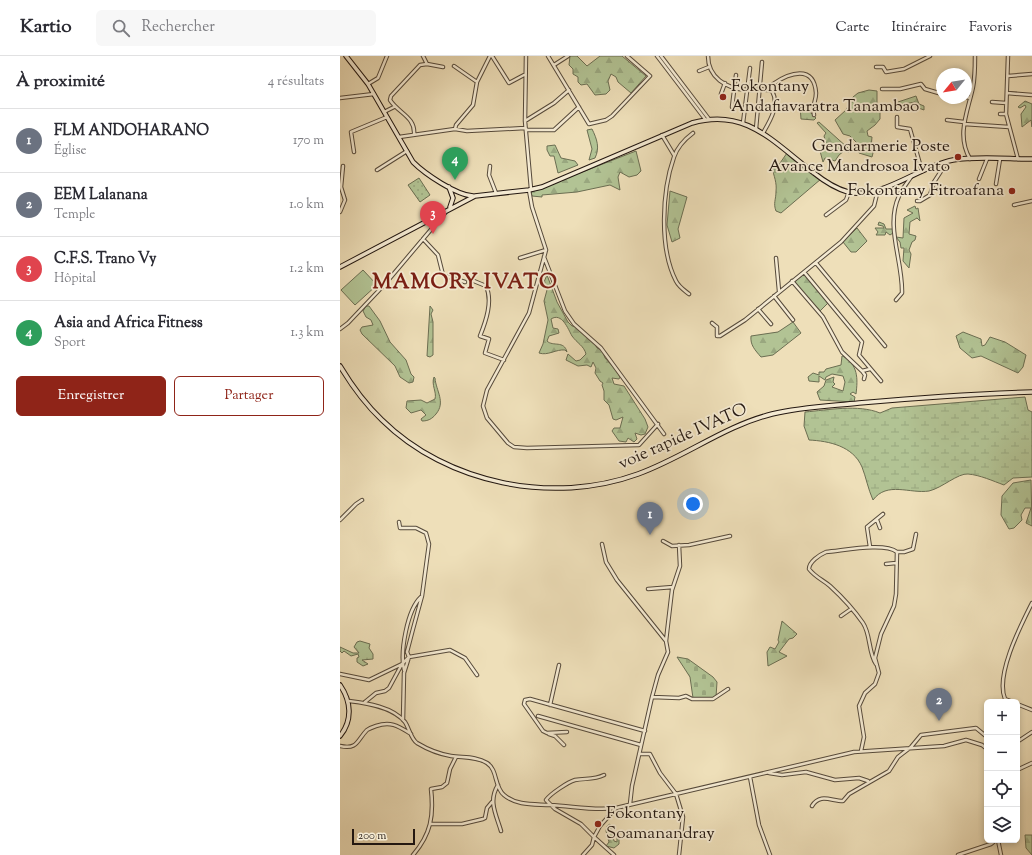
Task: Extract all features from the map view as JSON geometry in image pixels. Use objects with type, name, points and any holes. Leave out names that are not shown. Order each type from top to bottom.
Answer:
[{"type":"main road","points":[[346,56],[368,84],[413,162],[449,187],[467,195],[475,196],[530,190],[558,180],[662,135],[692,123],[707,119],[728,118],[756,129],[821,179],[832,186],[849,192],[867,193],[878,190],[922,171],[948,162],[970,159],[1032,159]]},
{"type":"main road","points":[[449,187],[453,198],[449,208]]},
{"type":"main road","points":[[340,267],[449,208],[475,196]]},
{"type":"main road","name":"voie rapide IVATO","points":[[340,366],[358,394],[382,420],[429,455],[477,476],[528,487],[584,487],[624,479],[666,463],[737,426],[779,413],[801,409],[885,401],[1032,392]]},
{"type":"main road","points":[[340,685],[349,701],[350,712],[344,731],[340,736]]},
{"type":"street","points":[[368,84],[379,76],[387,56]]},
{"type":"street","points":[[423,56],[427,64]]},
{"type":"street","points":[[455,129],[456,125],[473,105],[478,82],[491,56],[509,83],[525,75]]},
{"type":"street","points":[[526,56],[525,128],[530,190],[532,207],[546,250],[529,313],[484,396],[483,410],[502,438],[514,446],[542,449],[566,446],[638,445],[658,424]]},
{"type":"street","points":[[548,56],[589,124],[606,120],[612,116],[650,76],[627,56]]},
{"type":"street","points":[[554,65],[568,56]]},
{"type":"street","points":[[657,56],[707,119]]},
{"type":"street","points":[[661,56],[707,119]]},
{"type":"street","points":[[704,56],[708,56],[709,67],[713,75],[725,83],[747,90],[760,89],[772,91]]},
{"type":"street","points":[[876,67],[883,67],[886,72],[898,72],[930,56]]},
{"type":"street","points":[[972,89],[975,75],[975,56]]},
{"type":"street","points":[[1008,56],[1006,114],[1018,159]]},
{"type":"street","points":[[756,129],[762,62]]},
{"type":"street","points":[[414,136],[413,124],[390,100],[391,96],[420,65],[427,64],[443,67]]},
{"type":"street","points":[[454,66],[478,82]]},
{"type":"street","points":[[699,71],[709,67]]},
{"type":"street","points":[[743,123],[750,68]]},
{"type":"street","points":[[763,133],[774,111],[775,97],[772,91],[773,84],[790,75],[800,73],[807,75],[812,80],[816,96],[812,105],[814,115]]},
{"type":"street","points":[[1008,76],[1032,74]]},
{"type":"street","points":[[732,107],[736,75]]},
{"type":"street","points":[[721,94],[725,83]]},
{"type":"street","points":[[882,88],[900,89],[921,84],[924,89],[936,92]]},
{"type":"street","points":[[525,121],[554,103],[569,90]]},
{"type":"street","points":[[1007,93],[1032,95]]},
{"type":"street","points":[[340,98],[374,94]]},
{"type":"street","points":[[992,102],[1006,103]]},
{"type":"street","points":[[969,104],[964,123],[964,141],[970,159]]},
{"type":"street","points":[[384,112],[395,106]]},
{"type":"street","points":[[399,138],[455,129],[467,131],[525,128],[528,130],[554,130],[580,107]]},
{"type":"street","points":[[1000,114],[1006,114]]},
{"type":"street","points":[[354,152],[351,132],[386,117]]},
{"type":"street","points":[[897,117],[897,127],[910,129],[922,171]]},
{"type":"street","points":[[947,120],[1009,128]]},
{"type":"street","points":[[689,294],[676,280],[666,246],[666,196],[669,173],[674,156],[680,146],[693,133]]},
{"type":"street","points":[[662,135],[674,156]]},
{"type":"street","points":[[378,170],[407,151]]},
{"type":"street","points":[[978,179],[987,159]]},
{"type":"street","points":[[996,184],[1000,159]]},
{"type":"street","points":[[917,201],[920,201],[930,195],[934,182],[948,162]]},
{"type":"street","points":[[340,212],[345,200],[341,187],[343,166]]},
{"type":"street","points":[[490,166],[489,175],[496,193]]},
{"type":"street","points":[[896,300],[902,293],[902,279],[893,220],[899,197],[911,176]]},
{"type":"street","points":[[712,323],[717,327],[717,336],[720,336],[758,309],[816,263],[849,235],[874,206],[878,190]]},
{"type":"street","points":[[826,215],[846,200],[849,192]]},
{"type":"street","points":[[1014,205],[1032,201]]},
{"type":"street","points":[[340,329],[348,323],[385,284],[449,208]]},
{"type":"street","points":[[423,239],[438,255],[443,275],[465,282]]},
{"type":"street","points":[[520,258],[546,250]]},
{"type":"street","points":[[544,257],[565,311],[574,324],[601,348],[664,434]]},
{"type":"street","points":[[776,258],[780,291]]},
{"type":"street","points":[[816,263],[885,346]]},
{"type":"street","points":[[804,272],[862,342],[858,354],[881,381]]},
{"type":"street","points":[[469,279],[486,286],[490,294],[488,309],[480,336],[489,339],[485,353],[504,360]]},
{"type":"street","points":[[792,281],[825,319],[842,352],[862,371],[865,375],[864,379]]},
{"type":"street","points":[[774,296],[793,320]]},
{"type":"street","points":[[758,309],[771,324]]},
{"type":"street","points":[[862,371],[870,369]]},
{"type":"street","points":[[340,520],[362,500]]},
{"type":"street","points":[[870,547],[867,527],[877,520],[882,514]]},
{"type":"street","points":[[877,520],[880,528]]},
{"type":"street","points":[[399,522],[400,528],[416,528],[426,533],[429,544],[422,596],[407,652],[409,657],[404,673]]},
{"type":"street","points":[[861,751],[864,737],[859,706],[865,693],[875,684],[879,673],[876,664],[870,655],[865,626],[831,587],[813,575],[808,567],[819,555],[826,552],[870,547],[904,552],[913,548],[916,534]]},
{"type":"street","points":[[663,541],[672,546],[730,536]]},
{"type":"street","points":[[602,544],[606,562],[617,580],[666,641]]},
{"type":"street","points":[[630,804],[639,754],[652,697],[658,675],[668,652],[666,641],[673,587],[680,566],[679,545]]},
{"type":"street","points":[[876,664],[876,649],[894,606],[896,594],[896,552]]},
{"type":"street","points":[[886,564],[896,563]]},
{"type":"street","points":[[648,588],[673,587]]},
{"type":"street","points":[[422,596],[416,602],[409,622],[402,654],[404,673],[403,720],[415,742],[427,748],[456,757],[474,759],[487,763],[493,769],[498,785],[504,795],[526,804],[549,804],[597,810],[616,808],[861,751],[944,746],[966,740],[984,747]]},
{"type":"street","points":[[1005,699],[1002,684],[1016,636],[1032,603]]},
{"type":"street","points":[[841,616],[851,609]]},
{"type":"street","points":[[340,674],[369,680],[402,664],[409,657],[450,650],[465,658],[477,675]]},
{"type":"street","points":[[365,703],[376,693],[385,691],[389,688],[397,677],[402,664]]},
{"type":"street","points":[[550,705],[559,665]]},
{"type":"street","points":[[652,697],[679,698],[686,696],[692,700],[713,699],[728,689]]},
{"type":"street","points":[[564,745],[555,736],[544,731],[524,702],[527,698],[645,732]]},
{"type":"street","points":[[349,701],[365,703],[382,708],[403,720]]},
{"type":"street","points":[[1020,705],[1032,710]]},
{"type":"street","points":[[538,716],[641,745]]},
{"type":"street","points":[[340,746],[346,748],[356,745],[368,729],[386,723],[397,725],[411,735]]},
{"type":"street","points":[[812,806],[816,800],[824,797],[843,800],[849,794],[868,782],[889,771],[898,757],[911,747],[921,735],[976,728],[985,735]]},
{"type":"street","points":[[547,733],[567,732]]},
{"type":"street","points":[[1020,740],[1032,732]]},
{"type":"street","points":[[639,754],[650,754],[660,773],[676,794],[683,817],[679,855]]},
{"type":"street","points":[[413,855],[427,837],[431,824],[431,789],[442,787],[447,783],[450,769],[456,757]]},
{"type":"street","points":[[1020,769],[1032,763]]},
{"type":"street","points":[[768,773],[782,775],[806,772],[835,780],[859,778],[868,782]]},
{"type":"street","points":[[604,775],[593,779],[573,780],[548,796],[546,800],[549,804],[581,824],[614,855]]},
{"type":"street","points":[[750,777],[759,825],[770,855]]},
{"type":"street","points":[[498,785],[492,794],[492,802],[501,831]]},
{"type":"street","points":[[431,824],[462,824],[486,818],[487,808],[492,802]]},
{"type":"street","points":[[583,855],[592,845],[594,837],[600,826],[616,808]]},
{"type":"street","points":[[958,855],[992,843]]},
{"type":"street","points":[[998,843],[1001,855]]},
{"type":"green space","points":[[570,56],[577,56],[587,66],[600,56],[622,56],[646,76],[631,93],[618,82],[616,77],[611,74],[608,81],[610,90],[606,94],[595,95],[587,84],[581,85],[578,82],[578,77],[573,74],[573,69],[569,65]]},
{"type":"green space","points":[[869,90],[877,91],[877,106],[880,111],[880,119],[867,131],[868,136],[872,137],[872,157],[859,153],[859,145],[850,136],[843,134],[835,120],[846,110],[853,97],[858,93]]},
{"type":"green space","points":[[916,96],[919,104],[924,106],[924,110],[916,107],[915,102],[899,105],[898,102]]},
{"type":"green space","points":[[1025,101],[1032,104],[1032,127],[1031,120],[1022,127],[1021,114],[1026,107],[1025,105],[1020,108],[1018,107]]},
{"type":"green space","points":[[800,106],[816,118],[814,120],[801,119]]},
{"type":"green space","points":[[819,122],[848,148],[849,152],[844,151],[835,161],[825,158],[823,162],[820,151],[826,143],[824,136],[826,133],[817,123]]},
{"type":"green space","points":[[592,129],[598,147],[595,158],[589,160],[592,149],[587,130]]},
{"type":"green space","points":[[555,145],[561,158],[575,161],[578,165],[558,173],[554,156],[550,156],[547,150],[547,146]]},
{"type":"green space","points":[[636,151],[641,171],[637,175],[629,177],[620,172],[618,177],[620,190],[610,185],[577,192],[542,195],[542,197],[532,196],[531,192]]},
{"type":"green space","points":[[787,153],[821,179],[781,213],[776,211],[775,208],[776,185],[772,168],[778,166]]},
{"type":"green space","points":[[419,178],[430,195],[420,202],[408,185]]},
{"type":"green space","points":[[670,191],[687,197],[678,229],[680,238],[672,242],[667,225]]},
{"type":"green space","points":[[915,206],[916,209],[918,208],[920,221],[917,218],[910,222],[909,234],[916,236],[909,250],[911,254],[909,268],[903,261],[904,248],[901,248],[900,242],[896,237],[903,238],[904,218],[913,213],[907,210]]},
{"type":"green space","points":[[879,222],[884,224],[886,229],[893,229],[893,233],[890,235],[886,232],[885,235],[876,235],[878,232],[875,228],[884,228],[883,226],[878,225]]},
{"type":"green space","points":[[857,228],[867,241],[856,252],[851,252],[843,242]]},
{"type":"green space","points":[[363,270],[377,285],[355,305],[341,290]]},
{"type":"green space","points":[[804,274],[828,303],[820,311],[794,282]]},
{"type":"green space","points":[[547,275],[557,302],[568,322],[572,326],[577,327],[594,342],[597,348],[602,350],[605,358],[617,371],[620,377],[619,379],[612,378],[614,384],[624,386],[645,419],[648,427],[645,434],[641,435],[635,433],[637,439],[634,442],[628,438],[626,442],[619,441],[612,431],[614,428],[620,428],[623,417],[616,420],[613,419],[609,405],[604,400],[603,383],[595,373],[596,368],[593,362],[591,367],[587,365],[578,366],[566,360],[568,354],[576,361],[580,360],[586,354],[584,349],[572,336],[561,319],[555,317],[551,319],[553,328],[558,329],[559,333],[549,336],[547,341],[552,344],[563,346],[566,348],[567,352],[562,350],[546,354],[539,353],[543,344],[548,320],[544,301],[547,290],[544,282]]},
{"type":"green space","points":[[366,306],[369,306],[380,321],[390,342],[406,360],[411,374],[414,377],[413,382],[409,383],[400,377],[395,366],[362,334],[360,330],[362,327],[373,325],[371,320],[366,317],[363,311]]},
{"type":"green space","points":[[430,306],[433,310],[431,314],[433,322],[433,355],[430,357],[427,356]]},
{"type":"green space","points":[[793,322],[801,333],[773,355],[761,357],[752,345],[751,336],[778,332]]},
{"type":"green space","points":[[963,332],[981,339],[982,346],[985,345],[990,337],[1005,342],[1026,355],[1023,367],[1018,373],[981,356],[972,358],[960,348],[956,336]]},
{"type":"green space","points":[[842,356],[852,363],[856,372],[856,394],[853,392],[850,394],[855,397],[854,402],[820,400],[817,392],[824,386],[826,380],[834,377],[833,382],[835,384],[832,387],[843,391],[845,382],[843,376],[832,374],[826,377],[825,380],[819,376],[819,382],[809,381],[808,377],[813,373],[819,375],[819,372],[824,372],[826,369],[841,365]]},
{"type":"green space","points":[[434,377],[440,396],[439,410],[433,417],[422,421],[421,419],[426,415],[421,410],[411,413],[406,408],[407,401],[421,400],[427,403],[435,399],[433,383]]},
{"type":"green space","points":[[1025,397],[1028,410],[1032,412],[1032,477],[1013,478],[1004,485],[986,478],[964,474],[929,491],[885,491],[873,500],[862,467],[853,454],[847,449],[832,443],[809,440],[804,426],[805,412],[853,408],[871,410],[880,413],[892,408]]},
{"type":"green space","points":[[1031,480],[1032,526],[1026,523],[1031,508],[1025,508],[1021,515],[1022,520],[1014,528],[1009,529],[1001,515],[1002,496],[1013,483]]},
{"type":"green space","points":[[782,621],[797,634],[793,638],[789,639],[779,652],[787,656],[768,666],[767,652],[770,647],[775,649],[779,642],[778,640]]},
{"type":"green space","points":[[360,641],[370,644],[369,648],[373,654],[373,659],[362,660],[368,664],[363,666],[357,662],[357,658],[359,657],[358,654],[351,656],[344,651],[342,653],[340,651],[340,647],[353,653],[359,653],[354,647],[357,642]]},
{"type":"green space","points":[[677,657],[688,659],[713,677],[717,682],[716,697],[713,699],[693,698],[690,677]]},
{"type":"green space","points":[[610,824],[614,841],[617,842],[617,836],[619,837],[619,844],[614,848],[606,846],[609,842],[606,831],[607,826]]},
{"type":"green space","points":[[1025,835],[1032,835],[1032,855],[1026,848]]},
{"type":"place","name":"Fokontany Andafiavaratra Tanambao","points":[[723,97]]},
{"type":"place","name":"Gendarmerie Poste Avance Mandrosoa Ivato","points":[[958,157]]},
{"type":"place","name":"Asia and Africa Fitness","points":[[455,180]]},
{"type":"place","name":"Fokontany Fitroafana","points":[[1012,191]]},
{"type":"place","name":"C.F.S. Trano Vy","points":[[433,234]]},
{"type":"place","name":"FLM ANDOHARANO","points":[[650,535]]},
{"type":"place","name":"EEM Lalanana","points":[[939,721]]},
{"type":"place","name":"Fokontany Soamanandray","points":[[598,824]]},
{"type":"district","name":"MAMORY IVATO","points":[[465,283]]}]
